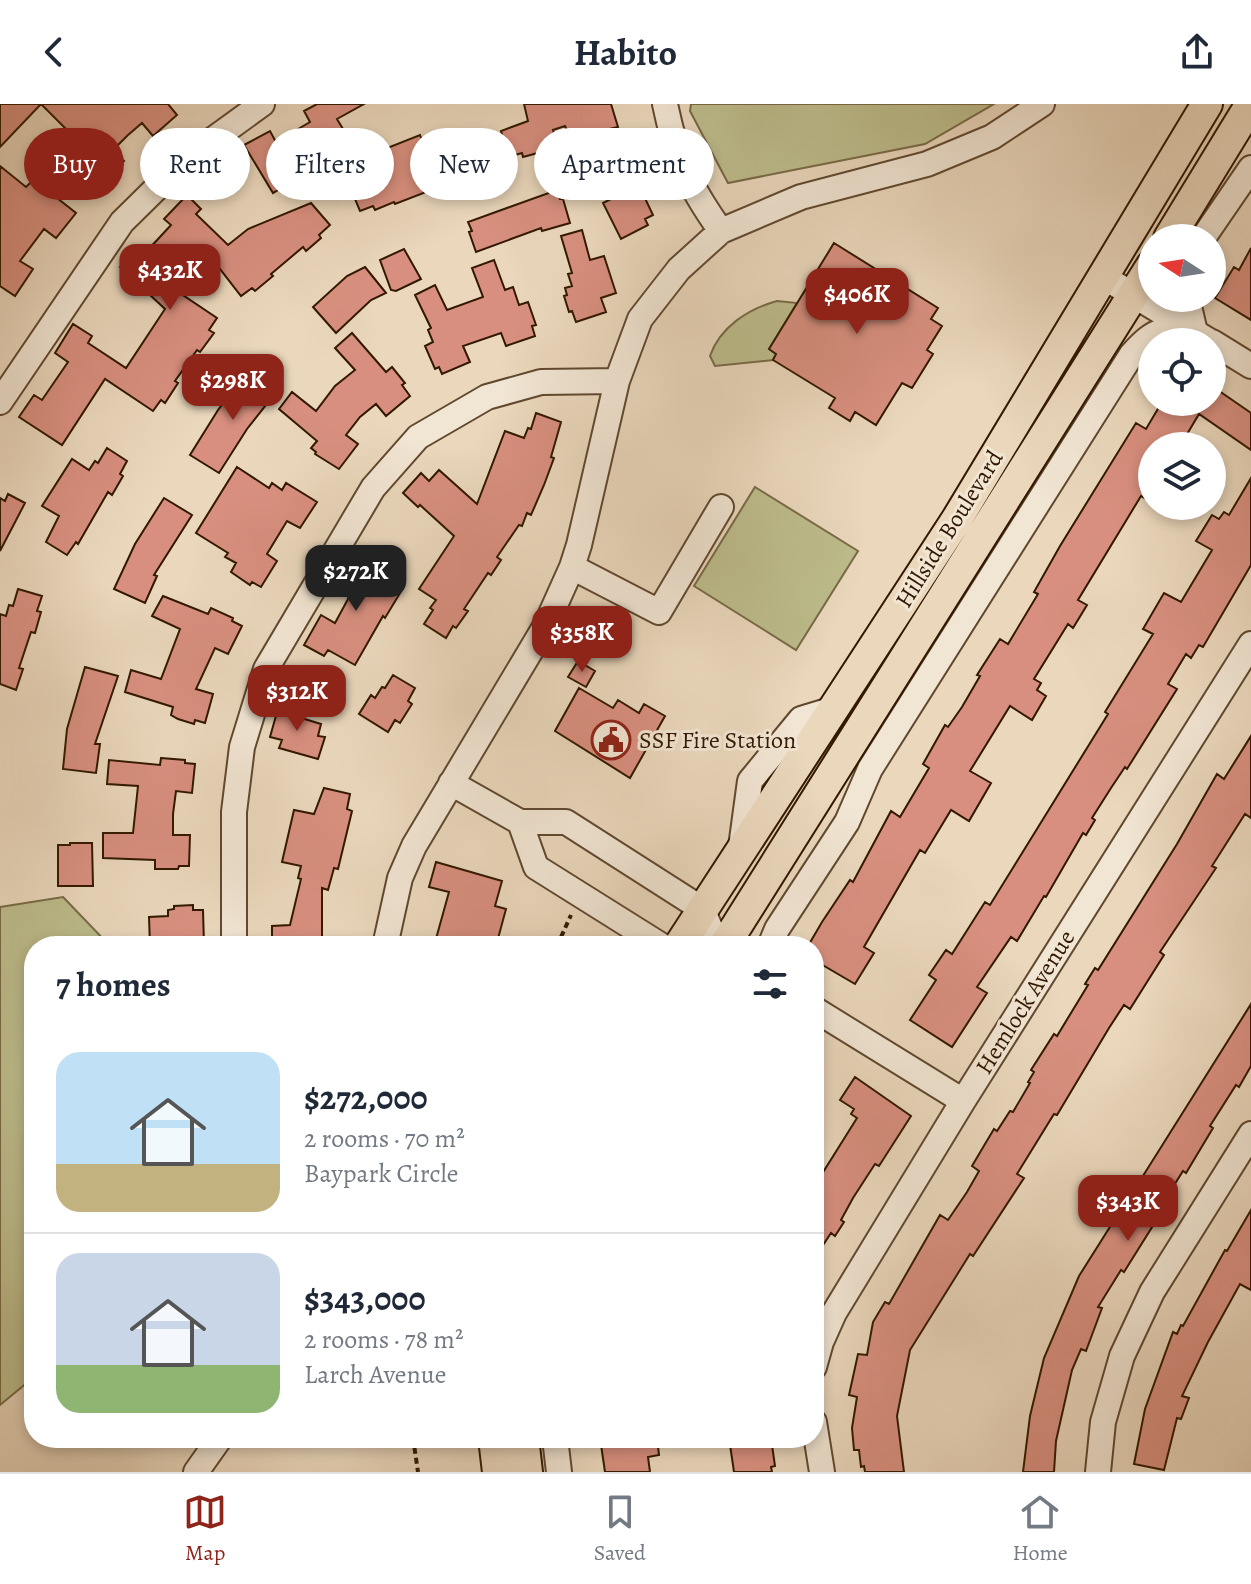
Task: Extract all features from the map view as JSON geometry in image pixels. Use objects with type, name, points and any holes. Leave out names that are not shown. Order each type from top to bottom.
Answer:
[{"type":"main road","name":"Hillside Boulevard","points":[[685,936],[957,519],[1207,104]]},
{"type":"main road","points":[[1178,224],[1251,104]]},
{"type":"main road","name":"Hillside Boulevard","points":[[727,936],[1138,287]]},
{"type":"main road","points":[[495,1448],[498,1472]]},
{"type":"main road","points":[[524,1448],[527,1472]]},
{"type":"street","points":[[0,402],[122,222],[186,159],[262,104]]},
{"type":"street","points":[[665,104],[674,147],[696,196],[721,231]]},
{"type":"street","points":[[387,936],[400,878],[414,846],[546,625],[572,567],[617,381],[640,319],[679,269],[721,231],[801,197],[927,164],[992,137],[1042,104]]},
{"type":"street","points":[[1213,224],[1251,168]]},
{"type":"street","points":[[1102,276],[1188,328]]},
{"type":"street","points":[[774,936],[847,822],[870,769],[1138,348]]},
{"type":"street","points":[[1226,351],[1251,366]]},
{"type":"street","points":[[234,936],[234,812],[242,747],[266,669],[373,488],[418,437],[487,397],[541,382],[617,381]]},
{"type":"street","points":[[572,567],[659,612],[721,507]]},
{"type":"street","name":"Hemlock Avenue","points":[[824,1335],[834,1313],[963,1101],[1251,644]]},
{"type":"street","points":[[451,783],[520,822],[566,822],[702,909],[716,936]]},
{"type":"street","points":[[520,822],[536,867],[646,936]]},
{"type":"street","points":[[824,1015],[963,1101]]},
{"type":"street","points":[[1098,1472],[1103,1422],[1122,1356],[1152,1292],[1251,1134]]},
{"type":"street","points":[[196,1472],[213,1448]]},
{"type":"street","points":[[556,1448],[559,1472]]},
{"type":"street","points":[[818,1448],[822,1472]]},
{"type":"path","points":[[562,936],[580,895]]},
{"type":"path","points":[[414,1448],[418,1472]]},
{"type":"shaded area","points":[[691,104],[994,104],[925,144],[728,183],[714,156],[714,128],[699,128],[690,111]]},
{"type":"shaded area","points":[[777,301],[797,303],[769,349],[776,354],[773,360],[715,366],[710,356],[728,328],[746,314]]},
{"type":"shaded area","points":[[755,487],[858,551],[796,650],[694,586]]},
{"type":"shaded area","points":[[63,897],[100,936],[24,936],[24,1385],[0,1405],[0,907]]},
{"type":"building","points":[[0,104],[41,104],[0,147]]},
{"type":"building","points":[[41,104],[168,104],[177,115],[162,128],[146,128],[142,123],[124,139],[124,128],[65,128]]},
{"type":"building","points":[[317,104],[364,104],[337,119],[342,128],[300,128],[310,122],[304,111]]},
{"type":"building","points":[[524,104],[611,104],[618,127],[534,128],[534,154],[523,157],[522,153],[518,154],[518,128],[509,128],[528,121]]},
{"type":"building","points":[[266,133],[266,181],[250,155],[250,142]]},
{"type":"building","points":[[410,139],[410,198],[375,210],[373,206],[360,211],[355,200],[394,200],[394,145]]},
{"type":"building","points":[[0,166],[24,185],[24,200],[60,200],[76,213],[56,238],[44,229],[20,261],[33,269],[15,296],[0,286]]},
{"type":"building","points":[[534,198],[563,200],[570,223],[542,231],[541,228],[476,252],[468,222]]},
{"type":"building","points":[[182,200],[192,200],[201,209],[196,214],[228,245],[248,229],[311,203],[330,225],[306,251],[303,247],[255,291],[252,288],[241,296],[206,251],[171,287],[217,318],[209,330],[214,333],[200,352],[197,350],[175,381],[178,383],[165,403],[161,400],[153,411],[105,379],[62,445],[19,417],[34,395],[42,400],[68,362],[55,353],[73,324],[92,336],[88,343],[126,368],[165,309],[120,267],[139,246],[146,252],[171,225],[164,219]]},
{"type":"building","points":[[609,200],[646,200],[653,215],[645,219],[648,225],[621,239],[603,203]]},
{"type":"building","points":[[582,230],[590,260],[604,256],[616,293],[601,298],[606,312],[576,322],[564,296],[567,295],[565,288],[572,286],[568,274],[572,273],[561,236]]},
{"type":"building","points":[[834,243],[938,308],[931,319],[942,326],[927,350],[933,354],[912,388],[902,383],[876,425],[855,412],[850,421],[829,408],[835,398],[773,360],[776,354],[769,349]]},
{"type":"building","points":[[1251,248],[1251,320],[1226,305],[1226,280],[1234,267],[1239,270]]},
{"type":"building","points":[[404,249],[421,279],[396,291],[391,290],[380,260]]},
{"type":"building","points":[[494,260],[505,290],[513,287],[519,305],[528,302],[536,325],[532,326],[535,336],[506,346],[501,333],[463,346],[470,362],[442,374],[439,367],[435,369],[425,346],[433,342],[428,330],[431,328],[415,295],[435,285],[447,310],[483,297],[472,268]]},
{"type":"building","points":[[365,267],[386,293],[371,300],[336,333],[313,307],[347,276]]},
{"type":"building","points":[[352,333],[386,372],[392,367],[405,383],[402,385],[410,396],[386,416],[376,404],[360,417],[346,435],[358,444],[339,469],[315,454],[311,448],[317,441],[279,409],[292,392],[316,411],[335,386],[355,370],[335,348]]},
{"type":"building","points":[[248,371],[277,391],[247,429],[219,473],[190,455],[218,410]]},
{"type":"building","points":[[1226,396],[1251,413],[1251,450],[1202,416],[1226,416]]},
{"type":"building","points":[[536,413],[561,422],[551,457],[554,458],[544,485],[531,515],[527,513],[522,526],[519,525],[497,557],[501,560],[491,575],[488,573],[464,609],[468,611],[446,638],[424,624],[436,600],[419,589],[454,536],[403,493],[421,473],[429,481],[439,470],[477,504],[505,431],[524,438],[528,428],[531,429]]},
{"type":"building","points":[[1154,416],[1198,416],[1188,432],[1138,432],[1138,501],[1078,600],[1087,605],[1073,628],[1068,624],[1034,679],[1041,683],[1037,690],[1046,696],[1032,720],[1010,706],[970,771],[991,783],[969,821],[951,810],[925,853],[920,850],[864,947],[874,953],[855,984],[824,966],[824,936],[814,936],[850,880],[853,882],[891,811],[900,817],[929,768],[923,764],[945,725],[948,727],[962,707],[980,676],[977,675],[1000,639],[1008,644],[1038,594],[1034,592],[1060,546],[1136,423],[1146,429]]},
{"type":"building","points":[[107,448],[127,461],[120,474],[123,476],[112,495],[108,492],[78,544],[76,542],[67,555],[46,542],[59,516],[42,506],[72,459],[89,470],[95,461],[98,463]]},
{"type":"building","points":[[237,467],[269,488],[272,483],[282,490],[286,483],[317,502],[300,528],[287,521],[267,554],[277,561],[261,587],[252,582],[250,585],[231,572],[236,563],[225,557],[228,553],[196,533]]},
{"type":"building","points":[[1251,478],[1251,565],[1203,647],[1199,645],[1191,658],[1186,654],[1168,684],[1177,689],[1092,818],[1095,820],[1086,835],[1083,833],[1046,897],[1017,941],[1011,937],[977,987],[987,993],[952,1047],[910,1020],[936,980],[929,975],[946,950],[952,954],[985,902],[990,905],[1108,714],[1105,712],[1153,634],[1143,629],[1164,593],[1181,602],[1212,550],[1196,541],[1209,520],[1226,520],[1226,513],[1229,515]]},
{"type":"building","points":[[8,494],[25,503],[0,551],[0,498],[5,501]]},
{"type":"building","points":[[164,498],[192,515],[154,575],[157,576],[145,603],[114,589],[135,544]]},
{"type":"building","points":[[360,552],[379,562],[375,568],[380,571],[379,574],[403,588],[355,665],[328,650],[324,656],[304,645],[321,615],[335,623],[354,588],[343,582]]},
{"type":"building","points":[[18,589],[42,596],[37,611],[41,612],[19,668],[23,669],[16,690],[0,684],[0,614],[6,616]]},
{"type":"building","points":[[163,596],[208,614],[211,608],[242,626],[228,654],[215,648],[196,689],[213,694],[205,723],[195,720],[194,724],[178,719],[171,715],[173,707],[125,692],[131,670],[161,679],[180,629],[152,616]]},
{"type":"building","points":[[578,661],[595,671],[586,687],[568,677]]},
{"type":"building","points":[[85,667],[118,676],[95,744],[100,744],[96,773],[63,769],[67,729]]},
{"type":"building","points":[[393,675],[415,688],[408,701],[412,704],[400,723],[395,720],[388,732],[359,714],[371,695],[375,698]]},
{"type":"building","name":"SSF Fire Station","points":[[579,688],[613,708],[618,700],[639,713],[644,704],[665,716],[630,778],[555,731]]},
{"type":"building","points":[[279,705],[299,711],[298,717],[321,724],[318,736],[325,737],[318,759],[279,748],[282,740],[270,737]]},
{"type":"building","points":[[1251,736],[1251,818],[1245,814],[1212,866],[1216,868],[1160,952],[1164,955],[1130,1009],[1124,1005],[1109,1028],[1017,1174],[1024,1178],[973,1256],[970,1254],[910,1350],[897,1416],[904,1472],[865,1472],[864,1466],[861,1467],[859,1450],[854,1450],[852,1428],[857,1397],[849,1395],[858,1354],[867,1355],[873,1322],[885,1302],[889,1304],[940,1215],[948,1220],[967,1192],[979,1171],[972,1166],[994,1129],[997,1131],[1010,1111],[1013,1112],[1030,1083],[1034,1072],[1031,1070],[1054,1034],[1057,1036],[1088,985],[1085,984],[1095,968],[1098,970],[1217,774],[1224,779]]},
{"type":"building","points":[[161,758],[195,764],[192,793],[176,791],[173,814],[173,835],[190,835],[189,866],[155,869],[155,860],[103,858],[103,833],[133,833],[138,786],[107,784],[109,760],[160,765]]},
{"type":"building","points":[[324,788],[350,794],[347,809],[352,811],[338,869],[334,868],[328,890],[322,888],[322,936],[272,936],[272,926],[290,925],[301,879],[298,878],[301,866],[282,862],[294,810],[314,814]]},
{"type":"building","points":[[92,843],[93,886],[58,886],[58,845]]},
{"type":"building","points":[[436,862],[502,881],[495,906],[506,909],[499,936],[437,936],[449,892],[429,887]]},
{"type":"building","points":[[193,905],[193,910],[203,910],[204,936],[150,936],[149,917],[168,916],[168,910],[174,909],[174,906]]},
{"type":"building","points":[[1251,1004],[1251,1066],[1210,1126],[1213,1128],[1156,1214],[1159,1216],[1124,1272],[1121,1270],[1098,1307],[1102,1308],[1086,1351],[1081,1349],[1072,1370],[1056,1441],[1054,1472],[1023,1472],[1030,1416],[1044,1358],[1079,1276],[1113,1222],[1102,1215],[1115,1192],[1127,1200]]},
{"type":"building","points":[[855,1077],[911,1116],[879,1166],[875,1164],[853,1198],[835,1236],[831,1233],[824,1244],[824,1171],[857,1118],[851,1114],[854,1109],[840,1100]]},
{"type":"building","points":[[1251,1210],[1251,1290],[1240,1284],[1208,1342],[1182,1396],[1189,1398],[1181,1419],[1177,1418],[1164,1470],[1134,1464],[1145,1409],[1173,1332],[1177,1334],[1183,1326]]},
{"type":"building","points":[[601,1448],[658,1448],[659,1455],[648,1457],[650,1472],[605,1472]]},
{"type":"building","points":[[730,1448],[772,1448],[775,1466],[771,1467],[772,1472],[734,1472]]},
{"type":"place","name":"SSF Fire Station","points":[[611,740]]}]
